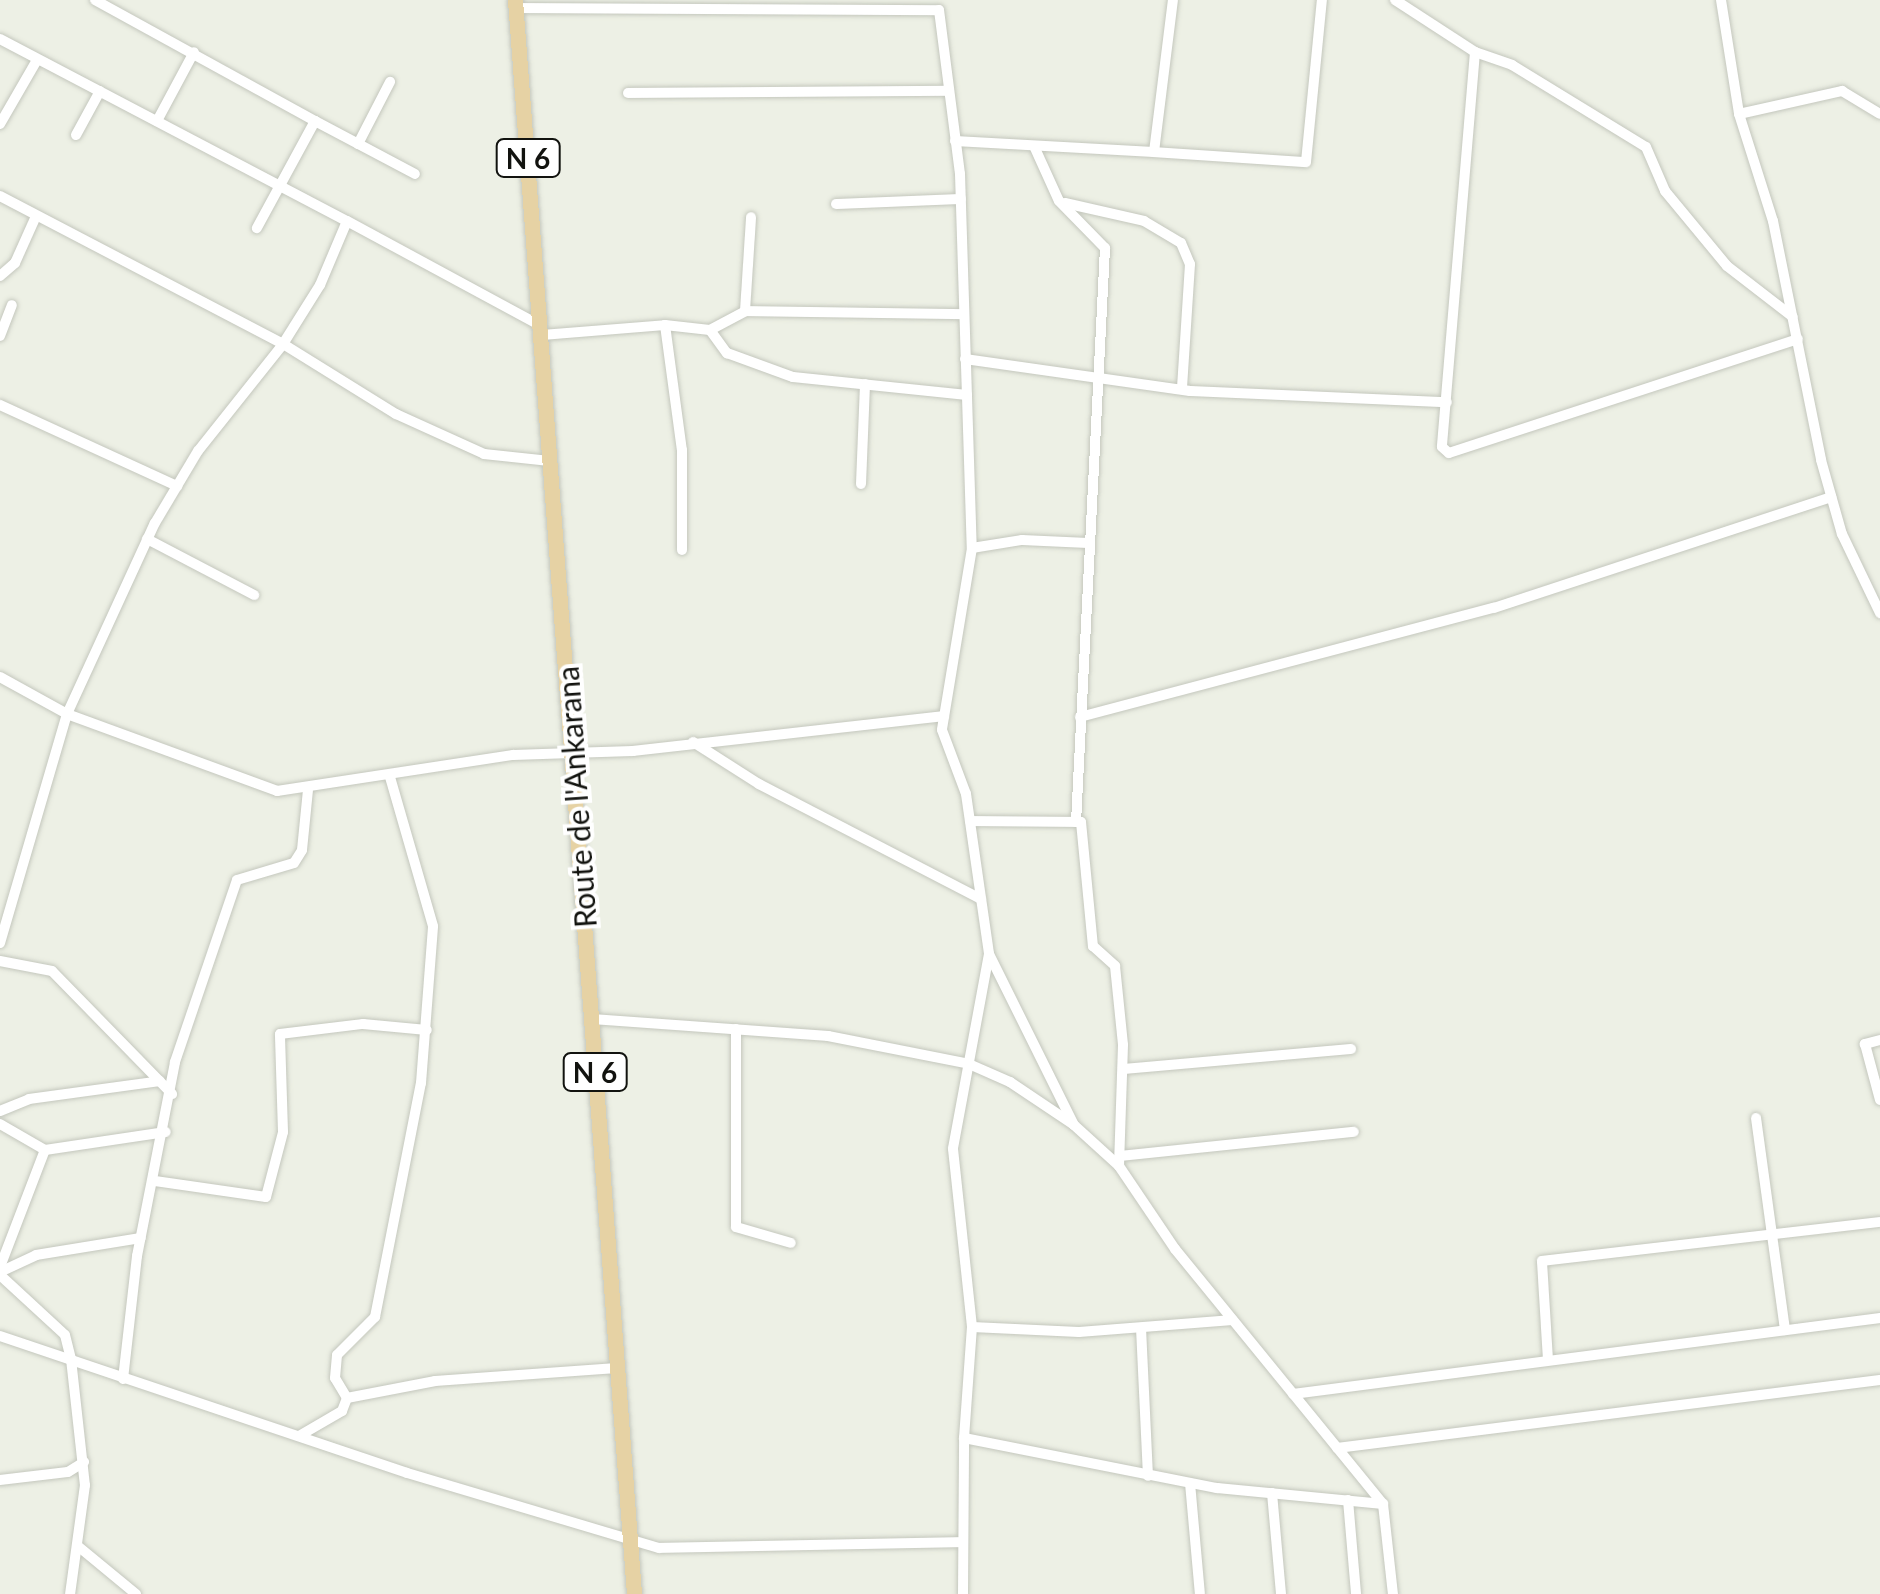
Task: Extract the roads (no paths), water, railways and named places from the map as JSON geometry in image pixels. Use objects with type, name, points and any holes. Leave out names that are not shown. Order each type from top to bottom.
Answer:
[{"type":"main road","name":"Route de l'Ankarana","points":[[515,4],[574,751],[634,1594]]},
{"type":"street","points":[[95,0],[414,174]]},
{"type":"street","points":[[1154,152],[1173,0]]},
{"type":"street","points":[[955,141],[1306,162],[1322,0]]},
{"type":"street","points":[[1394,0],[1475,52],[1512,65],[1646,146],[1665,191],[1726,266],[1793,317]]},
{"type":"street","points":[[1720,0],[1739,114],[1793,317],[1832,497],[1865,592],[1880,612]]},
{"type":"street","points":[[515,4],[939,5],[960,199],[972,548],[942,730],[970,822],[989,954],[1074,1125]]},
{"type":"street","points":[[0,38],[281,185],[541,331],[665,325],[710,330],[745,310],[964,314]]},
{"type":"street","points":[[158,121],[194,52]]},
{"type":"street","points":[[1475,52],[1442,447],[1449,453],[1798,339]]},
{"type":"street","points":[[0,124],[37,60]]},
{"type":"street","points":[[358,144],[390,82]]},
{"type":"street","points":[[76,135],[100,90]]},
{"type":"street","points":[[628,93],[948,90]]},
{"type":"street","points":[[1739,114],[1842,91],[1880,114]]},
{"type":"street","points":[[257,228],[316,121]]},
{"type":"street","points":[[1034,146],[1059,201],[1104,248],[1094,378],[1076,822]]},
{"type":"street","points":[[0,196],[284,344],[396,414],[484,454],[550,462]]},
{"type":"street","points":[[836,204],[960,199]]},
{"type":"street","points":[[1059,201],[1082,212],[1144,221],[1182,243],[1190,264],[1182,390]]},
{"type":"street","points":[[0,276],[15,263],[36,216]]},
{"type":"street","points":[[745,310],[750,217]]},
{"type":"street","points":[[0,943],[67,714],[147,539],[178,486],[284,344],[347,221]]},
{"type":"street","points":[[0,336],[12,305]]},
{"type":"street","points":[[665,325],[682,450],[682,550]]},
{"type":"street","points":[[710,330],[727,353],[793,377],[966,396]]},
{"type":"street","points":[[965,359],[1182,390],[1447,402]]},
{"type":"street","points":[[861,484],[865,384]]},
{"type":"street","points":[[0,405],[178,486]]},
{"type":"street","points":[[1080,717],[1494,608],[1832,497]]},
{"type":"street","points":[[147,539],[254,594]]},
{"type":"street","points":[[972,548],[1022,540],[1088,543]]},
{"type":"street","points":[[0,677],[67,714],[263,788],[308,790],[574,751],[944,716]]},
{"type":"street","points":[[693,742],[759,784],[981,900]]},
{"type":"street","points":[[346,1398],[336,1378],[337,1355],[375,1317],[427,1030],[433,926],[390,777]]},
{"type":"street","points":[[123,1379],[142,1238],[166,1132],[175,1062],[237,880],[294,863],[302,850],[308,790]]},
{"type":"street","points":[[970,822],[1081,822],[1094,946],[1115,966],[1123,1070],[1119,1161]]},
{"type":"street","points":[[963,1594],[964,1438],[972,1327],[953,1149],[989,954]]},
{"type":"street","points":[[0,961],[52,971],[172,1094]]},
{"type":"street","points":[[592,1019],[828,1036],[968,1064],[1010,1082],[1074,1125],[1119,1161],[1233,1320],[1383,1504],[1394,1594]]},
{"type":"street","points":[[155,1181],[266,1197],[283,1132],[280,1034],[362,1024],[427,1030]]},
{"type":"street","points":[[736,1029],[736,1227],[791,1242]]},
{"type":"street","points":[[1880,1040],[1865,1044],[1880,1100]]},
{"type":"street","points":[[1123,1070],[1350,1049]]},
{"type":"street","points":[[0,1112],[29,1099],[160,1081]]},
{"type":"street","points":[[1756,1118],[1785,1330]]},
{"type":"street","points":[[0,1124],[45,1150],[166,1132]]},
{"type":"street","points":[[1119,1161],[1354,1132]]},
{"type":"street","points":[[0,1271],[45,1150]]},
{"type":"street","points":[[1548,1360],[1542,1261],[1880,1222]]},
{"type":"street","points":[[0,1271],[36,1255],[142,1238]]},
{"type":"street","points":[[0,1271],[65,1335],[71,1360],[84,1462],[79,1547],[70,1594]]},
{"type":"street","points":[[1293,1394],[1880,1318]]},
{"type":"street","points":[[972,1327],[1142,1328],[1233,1320]]},
{"type":"street","points":[[1142,1328],[1148,1476]]},
{"type":"street","points":[[0,1336],[300,1436],[659,1548],[962,1542]]},
{"type":"street","points":[[346,1398],[435,1381],[617,1368]]},
{"type":"street","points":[[1337,1448],[1880,1380]]},
{"type":"street","points":[[300,1436],[336,1420],[346,1398]]},
{"type":"street","points":[[964,1438],[1190,1483],[1383,1504]]},
{"type":"street","points":[[0,1480],[68,1472],[84,1462]]},
{"type":"street","points":[[1190,1483],[1200,1594]]},
{"type":"street","points":[[1272,1493],[1282,1594]]},
{"type":"street","points":[[1348,1500],[1356,1594]]},
{"type":"street","points":[[79,1547],[136,1594]]}]
